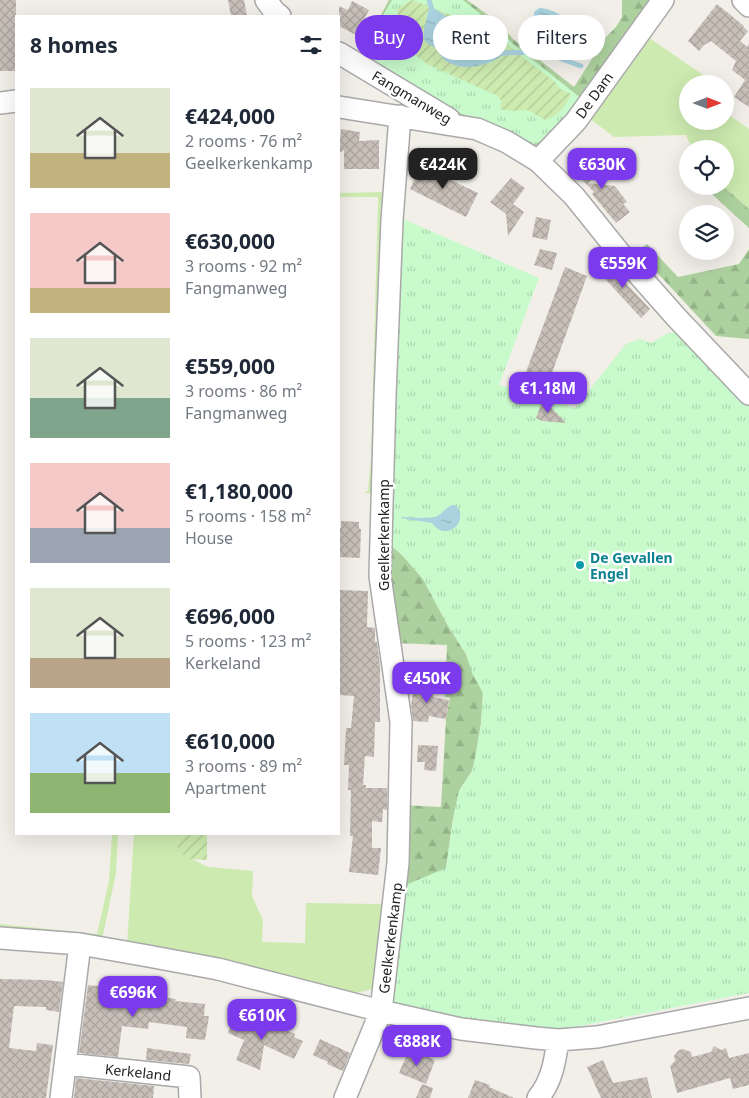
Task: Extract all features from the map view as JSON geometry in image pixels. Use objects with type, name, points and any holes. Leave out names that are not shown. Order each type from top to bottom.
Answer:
[{"type":"street","points":[[266,0],[279,15]]},
{"type":"street","name":"De Dam","points":[[538,161],[576,120],[663,0]]},
{"type":"street","points":[[743,0],[749,6]]},
{"type":"street","name":"Fangmanweg","points":[[340,54],[460,125]]},
{"type":"street","points":[[0,103],[15,101]]},
{"type":"street","name":"Fangmanweg","points":[[340,107],[477,129],[507,142],[538,161],[574,196],[623,258],[749,394]]},
{"type":"street","name":"Geelkerkenkamp","points":[[345,1098],[381,1012],[397,880],[402,734],[380,576],[393,208],[400,116]]},
{"type":"street","points":[[0,938],[80,944],[218,969],[381,1012],[462,1029],[558,1040],[597,1037],[749,1008]]},
{"type":"street","points":[[62,1098],[80,944]]},
{"type":"street","points":[[538,1098],[544,1092],[553,1072],[558,1040]]},
{"type":"street","name":"Kerkeland","points":[[66,1064],[189,1077],[190,1098]]},
{"type":"green space","points":[[389,0],[467,0],[488,15],[433,15],[433,60],[508,60],[508,33],[518,43],[518,60],[540,60],[574,87],[591,60],[605,60],[605,39],[622,17],[622,0],[651,0],[558,129],[535,146],[528,146],[497,128],[448,110],[369,60],[423,60],[423,15],[381,15]]},
{"type":"green space","points":[[392,0],[463,0],[481,15],[433,15],[433,60],[508,60],[508,39],[518,48],[518,60],[533,60],[582,99],[565,120],[543,140],[528,145],[462,114],[372,60],[423,60],[423,15],[383,15]]},
{"type":"green space","points":[[412,0],[431,8],[428,11],[428,27],[433,42],[433,60],[448,60],[458,66],[471,67],[493,62],[491,60],[508,60],[508,44],[518,54],[518,60],[526,60],[555,82],[560,89],[571,94],[564,107],[550,119],[545,120],[528,110],[511,111],[500,109],[502,101],[498,96],[422,60],[423,15],[398,15],[397,9]]},
{"type":"green space","points":[[435,9],[450,15],[444,15]]},
{"type":"green space","points":[[648,37],[703,75],[679,75],[679,130],[734,130],[734,118],[749,129],[749,209],[733,195],[734,140],[688,140],[686,135],[614,137],[589,118]]},
{"type":"green space","points":[[385,192],[374,494],[364,493],[368,491],[371,458],[378,197],[340,197],[340,193]]},
{"type":"green space","points":[[713,195],[733,195],[749,209],[749,228],[734,214],[734,205],[724,205]]},
{"type":"green space","points":[[396,216],[539,278],[499,385],[575,408],[626,344],[640,339],[651,343],[675,332],[679,333],[749,402],[749,993],[554,1031],[393,1010],[392,996],[401,887],[446,868],[459,791],[472,771],[474,764],[481,724],[483,693],[472,673],[466,654],[447,624],[423,579],[403,556],[384,539]]},
{"type":"green space","points":[[647,244],[678,277],[739,264],[749,249],[749,339],[716,336],[637,251]]},
{"type":"green space","points":[[384,539],[403,556],[423,579],[447,624],[466,654],[483,693],[481,724],[474,764],[472,771],[459,791],[446,868],[749,993],[393,1010],[402,805],[441,807],[446,719],[450,698],[445,697],[447,645],[393,643]]},
{"type":"green space","points":[[112,835],[118,835],[116,873],[102,940],[0,931],[0,924],[97,934],[109,881]]},
{"type":"green space","points":[[134,835],[177,835],[178,852],[208,867],[253,871],[252,896],[263,920],[262,942],[305,943],[306,903],[382,904],[377,988],[356,993],[127,945]]},
{"type":"green space","points":[[177,835],[207,835],[207,860],[191,859],[178,852]]},
{"type":"water","points":[[432,7],[444,15],[433,15],[433,46],[427,43],[424,37],[429,10]]},
{"type":"water","points":[[539,8],[544,8],[560,15],[534,15],[534,12]]},
{"type":"water","points":[[494,60],[469,67],[453,65],[446,61]]},
{"type":"water","points":[[452,505],[457,506],[460,519],[458,524],[449,531],[443,531],[432,523],[401,518],[436,517]]},
{"type":"building","points":[[0,0],[16,0],[15,71],[0,71]]},
{"type":"building","points":[[228,0],[244,0],[247,15],[231,15]]},
{"type":"building","points":[[352,1],[369,10],[366,15],[355,15],[355,34],[340,27],[339,6],[348,10]]},
{"type":"building","points":[[717,4],[744,26],[748,31],[740,41],[747,47],[749,44],[749,107],[734,97],[745,80],[732,70],[736,61],[711,41],[699,51],[688,41]]},
{"type":"building","points":[[341,129],[360,132],[359,141],[379,140],[379,169],[344,169],[344,150],[340,152]]},
{"type":"building","points":[[583,155],[599,172],[588,183],[615,186],[627,202],[623,204],[630,212],[616,223],[592,194],[594,192],[570,168]]},
{"type":"building","points":[[422,163],[439,171],[438,174],[478,193],[466,217],[410,189]]},
{"type":"building","points":[[511,178],[525,188],[513,204],[524,212],[508,236],[506,214],[490,202]]},
{"type":"building","points":[[536,217],[551,220],[547,240],[532,237]]},
{"type":"building","points":[[540,249],[557,253],[552,270],[534,265]]},
{"type":"building","points":[[604,260],[650,309],[641,318],[595,268]]},
{"type":"building","points":[[565,267],[587,276],[548,384],[557,388],[553,400],[520,388]]},
{"type":"building","points":[[543,399],[566,423],[542,421],[536,418]]},
{"type":"building","points":[[341,521],[359,522],[359,529],[361,529],[360,558],[340,557]]},
{"type":"building","points":[[340,590],[368,591],[367,627],[375,628],[375,642],[377,642],[380,666],[380,722],[375,722],[374,757],[365,756],[363,785],[366,785],[366,788],[387,788],[387,810],[383,809],[382,822],[372,821],[372,848],[381,848],[378,875],[349,872],[353,836],[350,836],[351,790],[348,790],[349,765],[344,765],[346,728],[351,728],[354,696],[340,695]]},
{"type":"building","points":[[415,682],[435,685],[433,697],[449,700],[446,719],[429,716],[428,722],[413,721],[411,705]]},
{"type":"building","points":[[418,745],[438,746],[436,771],[424,770],[425,762],[417,762]]},
{"type":"building","points":[[0,979],[63,982],[59,1012],[46,1010],[46,1007],[14,1006],[9,1048],[36,1051],[37,1043],[53,1045],[46,1098],[0,1098]]},
{"type":"building","points":[[88,985],[130,990],[130,993],[176,999],[175,1001],[205,1004],[204,1016],[209,1016],[205,1040],[186,1038],[187,1027],[149,1022],[148,1029],[122,1026],[118,1057],[79,1053]]},
{"type":"building","points":[[236,1013],[277,1031],[279,1027],[295,1034],[294,1037],[303,1041],[294,1059],[264,1045],[260,1070],[236,1060],[244,1040],[228,1033]]},
{"type":"building","points":[[320,1039],[350,1053],[343,1071],[313,1055]]},
{"type":"building","points":[[714,1046],[721,1050],[726,1048],[729,1058],[749,1053],[749,1085],[733,1089],[730,1078],[677,1093],[670,1066],[675,1061],[674,1056],[679,1050],[683,1049],[691,1052],[692,1057],[711,1052]]},
{"type":"building","points":[[147,1048],[191,1054],[189,1064],[146,1060]]},
{"type":"building","points":[[408,1052],[416,1055],[417,1052],[435,1060],[426,1084],[399,1073]]},
{"type":"building","points":[[603,1060],[613,1083],[647,1077],[652,1098],[601,1098],[587,1067]]},
{"type":"building","points":[[76,1078],[154,1086],[153,1098],[74,1098]]},
{"type":"building","points":[[475,1080],[490,1085],[489,1087],[514,1098],[468,1098]]},
{"type":"building","points":[[422,1084],[433,1088],[430,1098],[416,1098]]},
{"type":"waterway","points":[[429,0],[433,13]]},
{"type":"waterway","points":[[508,53],[542,52],[581,66]]},
{"type":"place","name":"De Gevallen Engel","points":[[580,565]]}]
